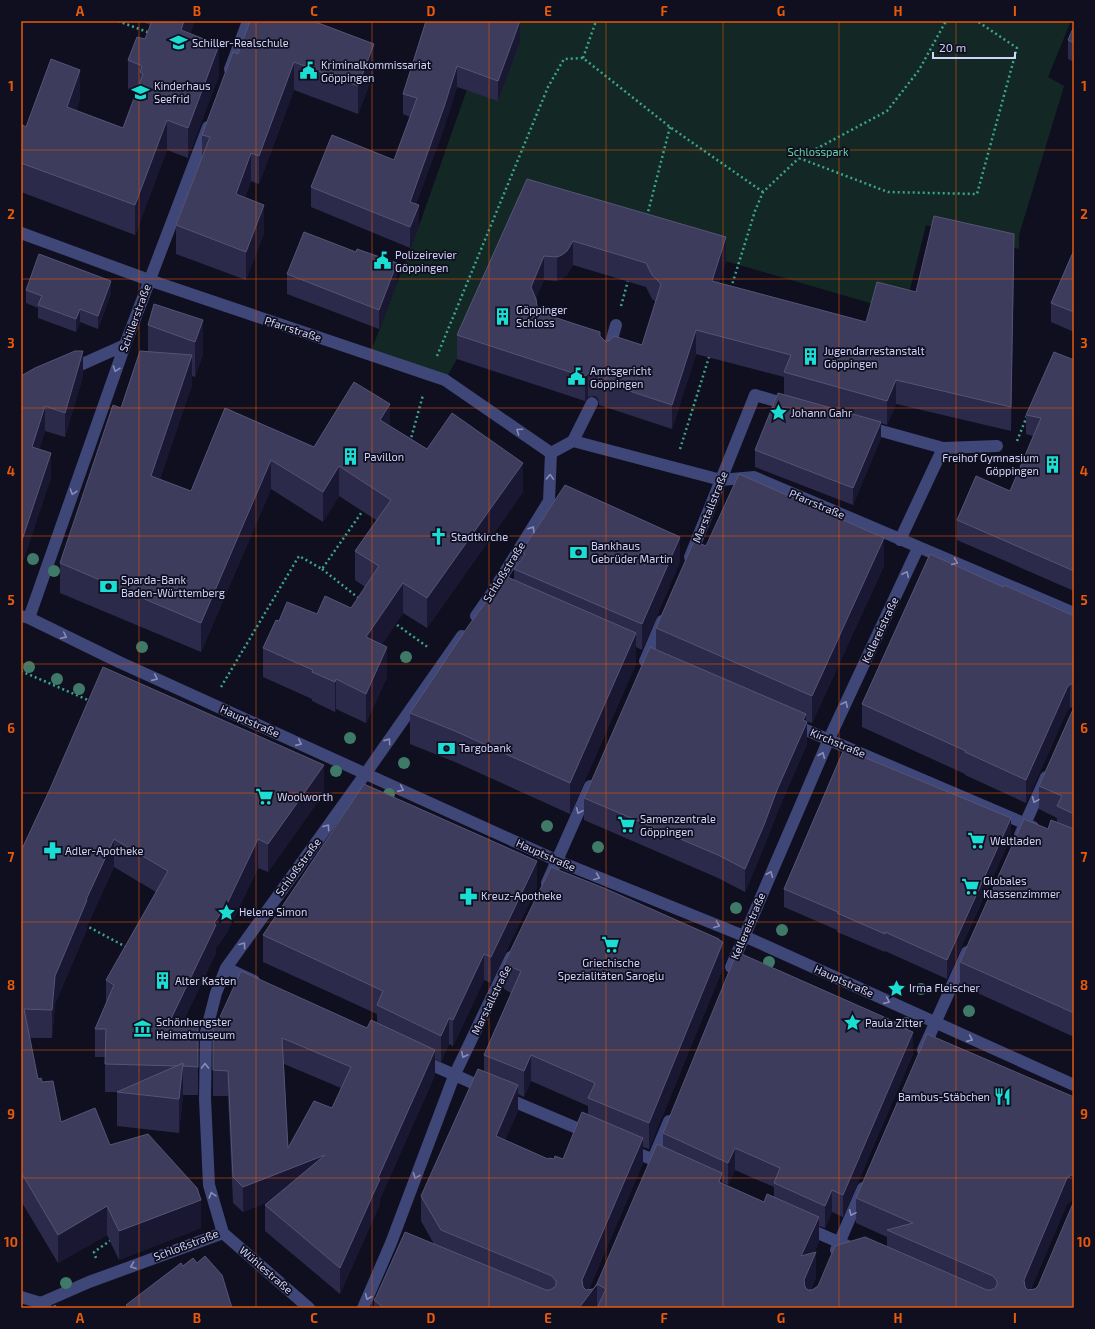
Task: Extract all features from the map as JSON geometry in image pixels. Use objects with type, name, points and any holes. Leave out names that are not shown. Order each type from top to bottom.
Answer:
[{"type":"street","points":[[227,78],[248,21]]},
{"type":"street","name":"Schillerstraße","points":[[25,617],[149,280],[213,114]]},
{"type":"street","name":"Pfarrstraße","points":[[21,232],[149,280],[445,380],[551,454]]},
{"type":"street","points":[[607,358],[616,325]]},
{"type":"street","points":[[56,375],[125,345]]},
{"type":"street","name":"Marstallstraße","points":[[686,566],[755,395],[799,408]]},
{"type":"street","points":[[551,454],[573,441],[592,403]]},
{"type":"street","points":[[858,424],[943,448],[997,446]]},
{"type":"street","name":"Pfarrstraße","points":[[573,441],[721,480],[754,477],[1074,613]]},
{"type":"street","points":[[900,540],[943,448]]},
{"type":"street","name":"Schloßstraße","points":[[44,1305],[103,1277],[222,1233],[209,1185],[205,1099],[206,1032],[216,993],[226,968],[469,626],[496,595],[549,501],[551,454]]},
{"type":"street","name":"Kellereistraße","points":[[726,979],[829,739],[918,548]]},
{"type":"street","points":[[640,674],[649,662],[668,609]]},
{"type":"street","name":"Hauptstraße","points":[[25,617],[119,662],[558,861],[744,936],[1074,1085]]},
{"type":"street","points":[[631,654],[649,662]]},
{"type":"street","name":"Kirchstraße","points":[[785,720],[1046,833]]},
{"type":"street","points":[[1015,845],[1050,769]]},
{"type":"street","points":[[540,897],[558,861],[595,775]]},
{"type":"street","points":[[919,1060],[970,945]]},
{"type":"street","name":"Marstallstraße","points":[[363,1308],[391,1243],[454,1076],[516,947]]},
{"type":"street","points":[[226,968],[262,985]]},
{"type":"street","points":[[411,1056],[454,1076],[600,1138]]},
{"type":"street","points":[[647,1174],[673,1109]]},
{"type":"street","points":[[615,1144],[674,1169]]},
{"type":"street","points":[[832,1257],[868,1177]]},
{"type":"street","points":[[796,1224],[867,1255]]},
{"type":"street","name":"Wühlestraße","points":[[222,1233],[309,1308]]},
{"type":"street","points":[[391,1243],[405,1249]]},
{"type":"street","points":[[21,1297],[44,1305]]},
{"type":"path","points":[[118,21],[154,34]]},
{"type":"path","points":[[583,58],[596,21]]},
{"type":"path","points":[[729,294],[755,211],[763,192],[799,158],[887,111],[919,70],[946,21]]},
{"type":"path","points":[[799,158],[888,192],[977,194],[1017,48],[977,21]]},
{"type":"path","points":[[408,447],[429,374],[548,88],[564,59],[583,58],[670,127],[763,192]]},
{"type":"path","points":[[645,221],[670,127]]},
{"type":"path","points":[[616,325],[628,281]]},
{"type":"path","points":[[674,468],[712,347]]},
{"type":"path","points":[[997,446],[1015,445],[1030,411]]},
{"type":"path","points":[[322,569],[367,505]]},
{"type":"path","points":[[211,704],[299,556],[322,569],[365,603]]},
{"type":"path","points":[[389,620],[445,660]]},
{"type":"path","points":[[21,671],[90,701],[93,696]]},
{"type":"path","points":[[84,925],[132,950]]},
{"type":"path","points":[[103,1277],[94,1252],[112,1240]]},
{"type":"green space","name":"Schlosspark","points":[[491,21],[1071,21],[1048,77],[1064,86],[1019,235],[1019,249],[926,225],[904,313],[527,203],[457,359],[445,380],[370,354],[419,226]]},
{"type":"building","points":[[152,21],[184,21],[181,30],[219,45],[188,128],[167,120],[135,205],[21,163],[21,124],[26,127],[51,59],[80,70],[67,107],[123,128],[143,74],[140,72],[142,66],[128,60],[137,37],[145,39]]},
{"type":"building","points":[[250,21],[313,21],[374,44],[358,86],[294,62],[259,156],[251,153],[236,194],[264,205],[246,252],[176,225],[210,137],[202,135],[233,52],[238,54]]},
{"type":"building","points":[[426,21],[520,21],[498,81],[457,66],[410,202],[419,205],[410,227],[311,187],[332,135],[394,160],[417,98],[403,94]]},
{"type":"building","points":[[1074,26],[1074,43],[1068,40]]},
{"type":"building","points":[[527,179],[726,237],[712,281],[866,322],[877,282],[916,292],[934,216],[1014,234],[1011,407],[896,380],[887,401],[784,372],[791,355],[696,330],[672,405],[599,381],[598,375],[595,372],[588,373],[585,377],[457,335]],"holes":[[[573,241],[646,263],[652,275],[661,284],[642,345],[614,336],[609,341],[605,341],[600,336],[600,332],[538,312],[536,299],[531,287],[544,256],[557,257],[562,255],[567,251]]]},
{"type":"building","points":[[304,232],[356,252],[357,249],[397,263],[379,310],[287,274]]},
{"type":"building","points":[[1074,250],[1074,312],[1051,303]]},
{"type":"building","points":[[39,254],[111,281],[98,316],[80,309],[76,319],[38,305],[42,296],[26,290]]},
{"type":"building","points":[[154,304],[203,320],[195,342],[148,325]]},
{"type":"building","points":[[75,351],[83,351],[65,413],[45,406],[32,447],[51,453],[21,543],[21,376],[35,368]]},
{"type":"building","points":[[140,351],[192,355],[151,476],[191,491],[225,408],[314,447],[354,382],[390,404],[380,420],[427,449],[452,413],[523,463],[427,598],[403,583],[366,637],[387,647],[366,694],[336,679],[335,682],[312,672],[313,670],[263,648],[276,620],[279,621],[287,602],[317,614],[325,596],[351,608],[379,566],[355,551],[391,500],[339,466],[323,492],[271,460],[201,623],[60,563],[113,405],[121,408]]},
{"type":"building","name":"Freihof Gymnasium Göppingen","points":[[1054,352],[1074,360],[1074,571],[957,520],[976,476],[1010,491],[1041,418],[1026,415]]},
{"type":"building","points":[[778,393],[881,422],[853,488],[755,450]]},
{"type":"building","points":[[739,474],[884,538],[812,696],[656,628],[694,541],[706,546]]},
{"type":"building","points":[[565,485],[680,537],[642,624],[514,569],[525,554],[521,552]]},
{"type":"building","points":[[930,554],[1003,587],[1004,585],[1074,616],[1074,684],[1070,684],[1067,688],[1026,780],[862,704]]},
{"type":"building","points":[[505,576],[636,633],[570,783],[455,731],[410,713],[469,625]]},
{"type":"building","points":[[650,647],[806,714],[803,720],[807,722],[777,790],[745,869],[718,855],[584,798]]},
{"type":"building","points":[[103,667],[324,765],[268,844],[258,839],[226,906],[214,923],[216,925],[169,1023],[198,1024],[198,1067],[183,1066],[183,1063],[177,1066],[105,1064],[106,1029],[95,1029],[114,985],[106,980],[168,871],[114,839],[86,900],[55,976],[52,1010],[24,1009],[38,1079],[41,1078],[42,1082],[53,1081],[61,1122],[95,1108],[110,1145],[148,1134],[197,1188],[201,1200],[119,1231],[107,1206],[58,1235],[21,1172],[21,851],[50,789]]},
{"type":"building","points":[[1074,707],[1074,814],[1057,806],[1062,796],[1039,786]]},
{"type":"building","points":[[844,749],[1011,818],[947,960],[784,889]]},
{"type":"building","points":[[364,784],[537,861],[491,957],[484,954],[453,1020],[449,1018],[441,1036],[377,1005],[383,991],[263,935]]},
{"type":"building","points":[[1024,819],[1048,829],[1051,820],[1074,829],[1074,1013],[960,962]]},
{"type":"building","points":[[551,867],[604,888],[723,942],[649,1123],[588,1098],[595,1083],[531,1055],[524,1071],[484,1055],[521,971],[504,964]]},
{"type":"building","points":[[737,952],[902,1025],[901,1027],[913,1032],[843,1195],[832,1190],[825,1206],[774,1183],[780,1168],[735,1148],[728,1163],[663,1133]]},
{"type":"building","points":[[241,971],[367,1028],[371,1020],[435,1050],[340,1268],[265,1205],[325,1155],[243,1187],[233,1177],[228,1071],[213,1070],[213,1028],[215,1028]],"holes":[[[282,1038],[351,1067],[332,1108],[314,1101],[288,1148]]]},
{"type":"building","points":[[927,1034],[1074,1097],[1074,1175],[1073,1174],[1067,1178],[1024,1280],[1025,1287],[1028,1290],[1035,1289],[1038,1286],[1074,1201],[1074,1308],[597,1308],[606,1289],[597,1284],[657,1144],[722,1173],[719,1182],[764,1202],[767,1194],[819,1217],[801,1256],[816,1252],[804,1280],[805,1287],[808,1290],[812,1290],[818,1286],[835,1246],[865,1237],[987,1290],[991,1290],[997,1285],[997,1281],[993,1276],[887,1230],[913,1223],[856,1198]]},
{"type":"building","points":[[183,1063],[179,1099],[117,1092]]},
{"type":"building","points":[[478,1069],[518,1085],[496,1136],[548,1159],[554,1159],[555,1156],[563,1159],[582,1112],[643,1138],[582,1280],[583,1287],[586,1290],[594,1288],[579,1308],[384,1308],[374,1300],[405,1232],[546,1290],[550,1290],[556,1286],[556,1281],[552,1276],[441,1230],[421,1196]]},
{"type":"building","points":[[205,1256],[222,1275],[232,1308],[129,1308],[126,1305],[181,1263],[183,1266],[193,1258],[197,1263]]},
{"type":"building","points":[[55,1305],[58,1308],[51,1308]]},
{"type":"place","name":"Schiller-Realschule","points":[[179,43]]},
{"type":"place","name":"Kriminalkommissariat Göppingen","points":[[308,71]]},
{"type":"place","name":"Kinderhaus Seefrid","points":[[141,92]]},
{"type":"place","name":"Polizeirevier Göppingen","points":[[382,261]]},
{"type":"place","name":"Göppinger Schloss","points":[[503,316]]},
{"type":"place","name":"Jugendarrestanstalt Göppingen","points":[[811,357]]},
{"type":"place","name":"Amtsgericht Göppingen","points":[[577,377]]},
{"type":"place","name":"Johann Gahr","points":[[778,413]]},
{"type":"place","name":"Pavillon","points":[[351,457]]},
{"type":"place","name":"Freihof Gymnasium Göppingen","points":[[1052,464]]},
{"type":"place","name":"Stadtkirche","points":[[438,537]]},
{"type":"place","name":"Bankhaus Gebrüder Martin","points":[[578,552]]},
{"type":"place","name":"Sparda-Bank Baden-Württemberg","points":[[108,586]]},
{"type":"place","name":"Targobank","points":[[446,748]]},
{"type":"place","name":"Woolworth","points":[[264,797]]},
{"type":"place","name":"Samenzentrale Göppingen","points":[[627,825]]},
{"type":"place","name":"Weltladen","points":[[977,841]]},
{"type":"place","name":"Adler-Apotheke","points":[[52,851]]},
{"type":"place","name":"Globales Klassenzimmer","points":[[970,887]]},
{"type":"place","name":"Kreuz-Apotheke","points":[[468,896]]},
{"type":"place","name":"Helene Simon","points":[[226,912]]},
{"type":"place","name":"Griechische Spezialitäten Saroglu","points":[[611,945]]},
{"type":"place","name":"Alter Kasten","points":[[162,981]]},
{"type":"place","name":"Irma Fleischer","points":[[896,988]]},
{"type":"place","name":"Paula Zitter","points":[[852,1023]]},
{"type":"place","name":"Schönhengster Heimatmuseum","points":[[143,1028]]},
{"type":"place","name":"Bambus-Stäbchen","points":[[1003,1097]]}]
